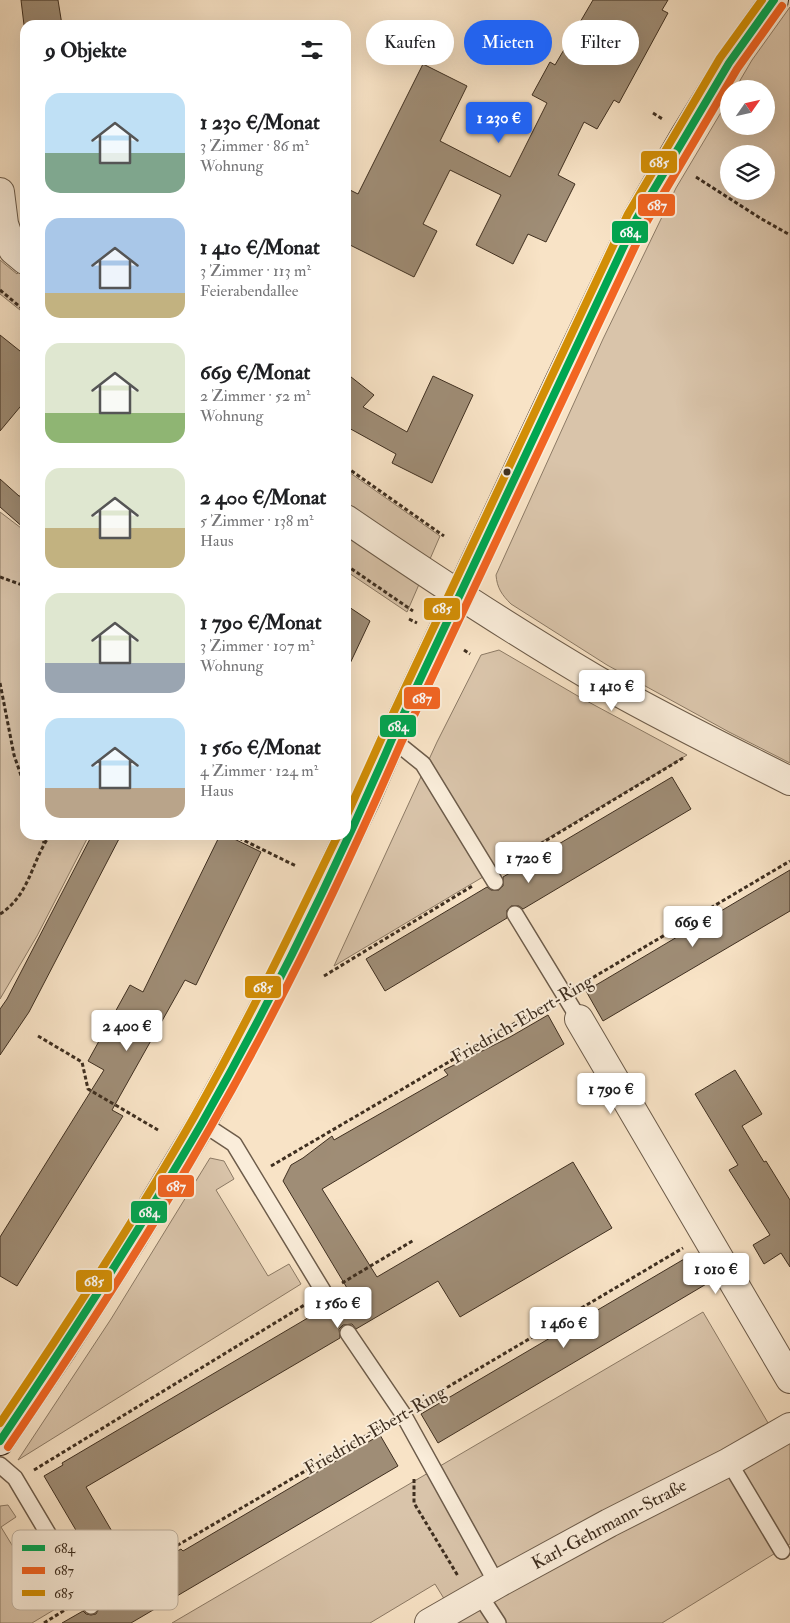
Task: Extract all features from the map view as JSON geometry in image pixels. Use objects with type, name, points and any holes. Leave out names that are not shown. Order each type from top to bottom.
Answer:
[{"type":"main road","points":[[351,830],[392,738],[637,218],[685,134],[729,63],[774,0]]},
{"type":"main road","points":[[0,192],[2,224],[13,250],[20,256]]},
{"type":"main road","points":[[351,522],[460,596],[596,679],[692,732],[790,781]]},
{"type":"main road","points":[[0,1441],[63,1348],[132,1240],[202,1123],[299,939],[346,840]]},
{"type":"main road","name":"Friedrich-Ebert-Ring","points":[[578,1019],[790,1379]]},
{"type":"main road","name":"Karl-Gehrmann-Straße","points":[[429,1623],[609,1523],[729,1462],[790,1427]]},
{"type":"lane","points":[[392,738],[423,764],[496,882]]},
{"type":"lane","points":[[515,914],[578,1019]]},
{"type":"lane","points":[[202,1123],[234,1144],[327,1299]]},
{"type":"lane","points":[[348,1334],[403,1414],[482,1592],[498,1623]]},
{"type":"lane","points":[[729,1462],[782,1551]]},
{"type":"lane","points":[[0,1465],[15,1478],[46,1530]]},
{"type":"path","points":[[696,177],[790,235]]},
{"type":"path","points":[[0,290],[20,307]]},
{"type":"path","points":[[351,471],[444,536]]},
{"type":"path","points":[[351,569],[413,611]]},
{"type":"path","points":[[0,577],[20,584]]},
{"type":"path","points":[[0,683],[14,754],[20,772]]},
{"type":"path","points":[[0,914],[7,910],[22,893],[46,840]]},
{"type":"path","points":[[243,840],[296,866]]},
{"type":"path","name":"Friedrich-Ebert-Ring","points":[[254,1177],[790,861]]},
{"type":"path","points":[[38,1036],[82,1062],[88,1089],[158,1130]]},
{"type":"path","name":"Friedrich-Ebert-Ring","points":[[403,1414],[705,1235]]},
{"type":"path","points":[[16,1481],[327,1299],[414,1240]]},
{"type":"path","name":"Friedrich-Ebert-Ring","points":[[178,1549],[388,1423],[392,1430]]},
{"type":"path","points":[[414,1476],[414,1503],[482,1592]]},
{"type":"path","name":"Friedrich-Ebert-Ring","points":[[44,1623],[72,1610]]},
{"type":"shaded area","points":[[790,7],[790,763],[607,665],[511,604],[501,591],[496,575],[603,339],[676,188],[720,114],[720,135],[775,135],[775,80],[740,80],[752,60]]},
{"type":"shaded area","points":[[0,260],[17,274],[20,270],[20,310],[0,294]]},
{"type":"shaded area","points":[[351,474],[440,536],[407,612],[351,574]]},
{"type":"shaded area","points":[[0,512],[20,527],[20,840],[86,840],[37,936],[0,999]]},
{"type":"shaded area","points":[[499,650],[583,699],[687,755],[334,966],[437,742],[481,655]]},
{"type":"shaded area","points":[[210,1158],[224,1161],[234,1179],[216,1190],[268,1276],[289,1264],[301,1284],[18,1460],[111,1319]]},
{"type":"shaded area","points":[[703,1312],[781,1445],[790,1440],[790,1544],[662,1623],[459,1623],[435,1584],[370,1623],[172,1623]]},
{"type":"shaded area","points":[[8,1505],[16,1517],[1,1527],[12,1545],[12,1610],[54,1610],[32,1623],[0,1623],[0,1506]]},
{"type":"building","points":[[21,0],[58,0],[61,20],[23,20]]},
{"type":"building","points":[[593,0],[668,0],[662,10],[668,13],[619,103],[614,100],[597,129],[584,122],[558,175],[575,184],[546,242],[528,234],[513,264],[476,245],[501,195],[450,170],[423,224],[437,231],[414,277],[351,246],[351,190],[358,194],[422,65],[467,86],[440,141],[510,177],[547,103],[532,95],[548,65],[552,65],[552,63],[555,65],[562,53],[562,65],[639,65],[639,20],[581,20]]},
{"type":"building","points":[[0,335],[20,351],[20,407],[0,431]]},
{"type":"building","points":[[433,376],[473,395],[432,483],[392,463],[396,454],[351,429],[351,377],[374,395],[363,407],[407,432]]},
{"type":"building","points":[[0,479],[20,496],[20,525],[0,507]]},
{"type":"building","points":[[351,608],[370,621],[351,661]]},
{"type":"building","points":[[672,777],[691,809],[523,909],[519,906],[511,906],[507,910],[507,918],[385,991],[366,959],[487,887],[491,890],[499,890],[503,886],[503,877]]},
{"type":"building","points":[[89,840],[118,840],[29,1012],[0,1055],[0,1009],[7,999]]},
{"type":"building","points":[[218,840],[236,840],[261,852],[196,985],[185,980],[112,1110],[123,1116],[17,1286],[0,1276],[0,1237],[104,1070],[88,1061],[130,985],[143,992]]},
{"type":"building","points":[[790,870],[790,911],[603,1021],[586,991]]},
{"type":"building","points":[[548,1015],[564,1044],[322,1189],[377,1277],[573,1162],[612,1228],[460,1317],[438,1281],[356,1329],[352,1324],[343,1325],[339,1329],[340,1338],[86,1487],[111,1530],[76,1530],[44,1476],[63,1465],[62,1463],[323,1309],[327,1312],[335,1312],[339,1308],[339,1299],[350,1293],[283,1181],[291,1165],[332,1136],[334,1140],[448,1075],[444,1070],[510,1037]]},
{"type":"building","points":[[735,1070],[762,1114],[742,1126],[790,1200],[790,1267],[781,1253],[764,1264],[753,1245],[770,1235],[729,1170],[738,1165],[695,1094]]},
{"type":"building","points":[[691,1255],[708,1283],[438,1443],[421,1414]]},
{"type":"building","points":[[380,1435],[398,1466],[178,1595],[178,1551],[181,1549],[183,1551]]},
{"type":"building","points":[[98,1610],[153,1610],[131,1623],[62,1623],[83,1611],[86,1614],[96,1614]]},
{"type":"transit line","name":"685","points":[[351,806],[628,214],[720,58],[762,0]]},
{"type":"transit line","name":"684","points":[[351,832],[392,739],[637,218],[729,63],[774,0]]},
{"type":"transit line","name":"687","points":[[8,1447],[138,1249],[210,1128],[262,1034],[334,890],[401,743],[646,223],[737,69],[782,6]]},
{"type":"transit line","name":"685","points":[[0,1423],[100,1272],[194,1117],[286,942],[336,840]]},
{"type":"transit line","name":"684","points":[[0,1441],[129,1244],[202,1123],[278,982],[348,840]]}]
